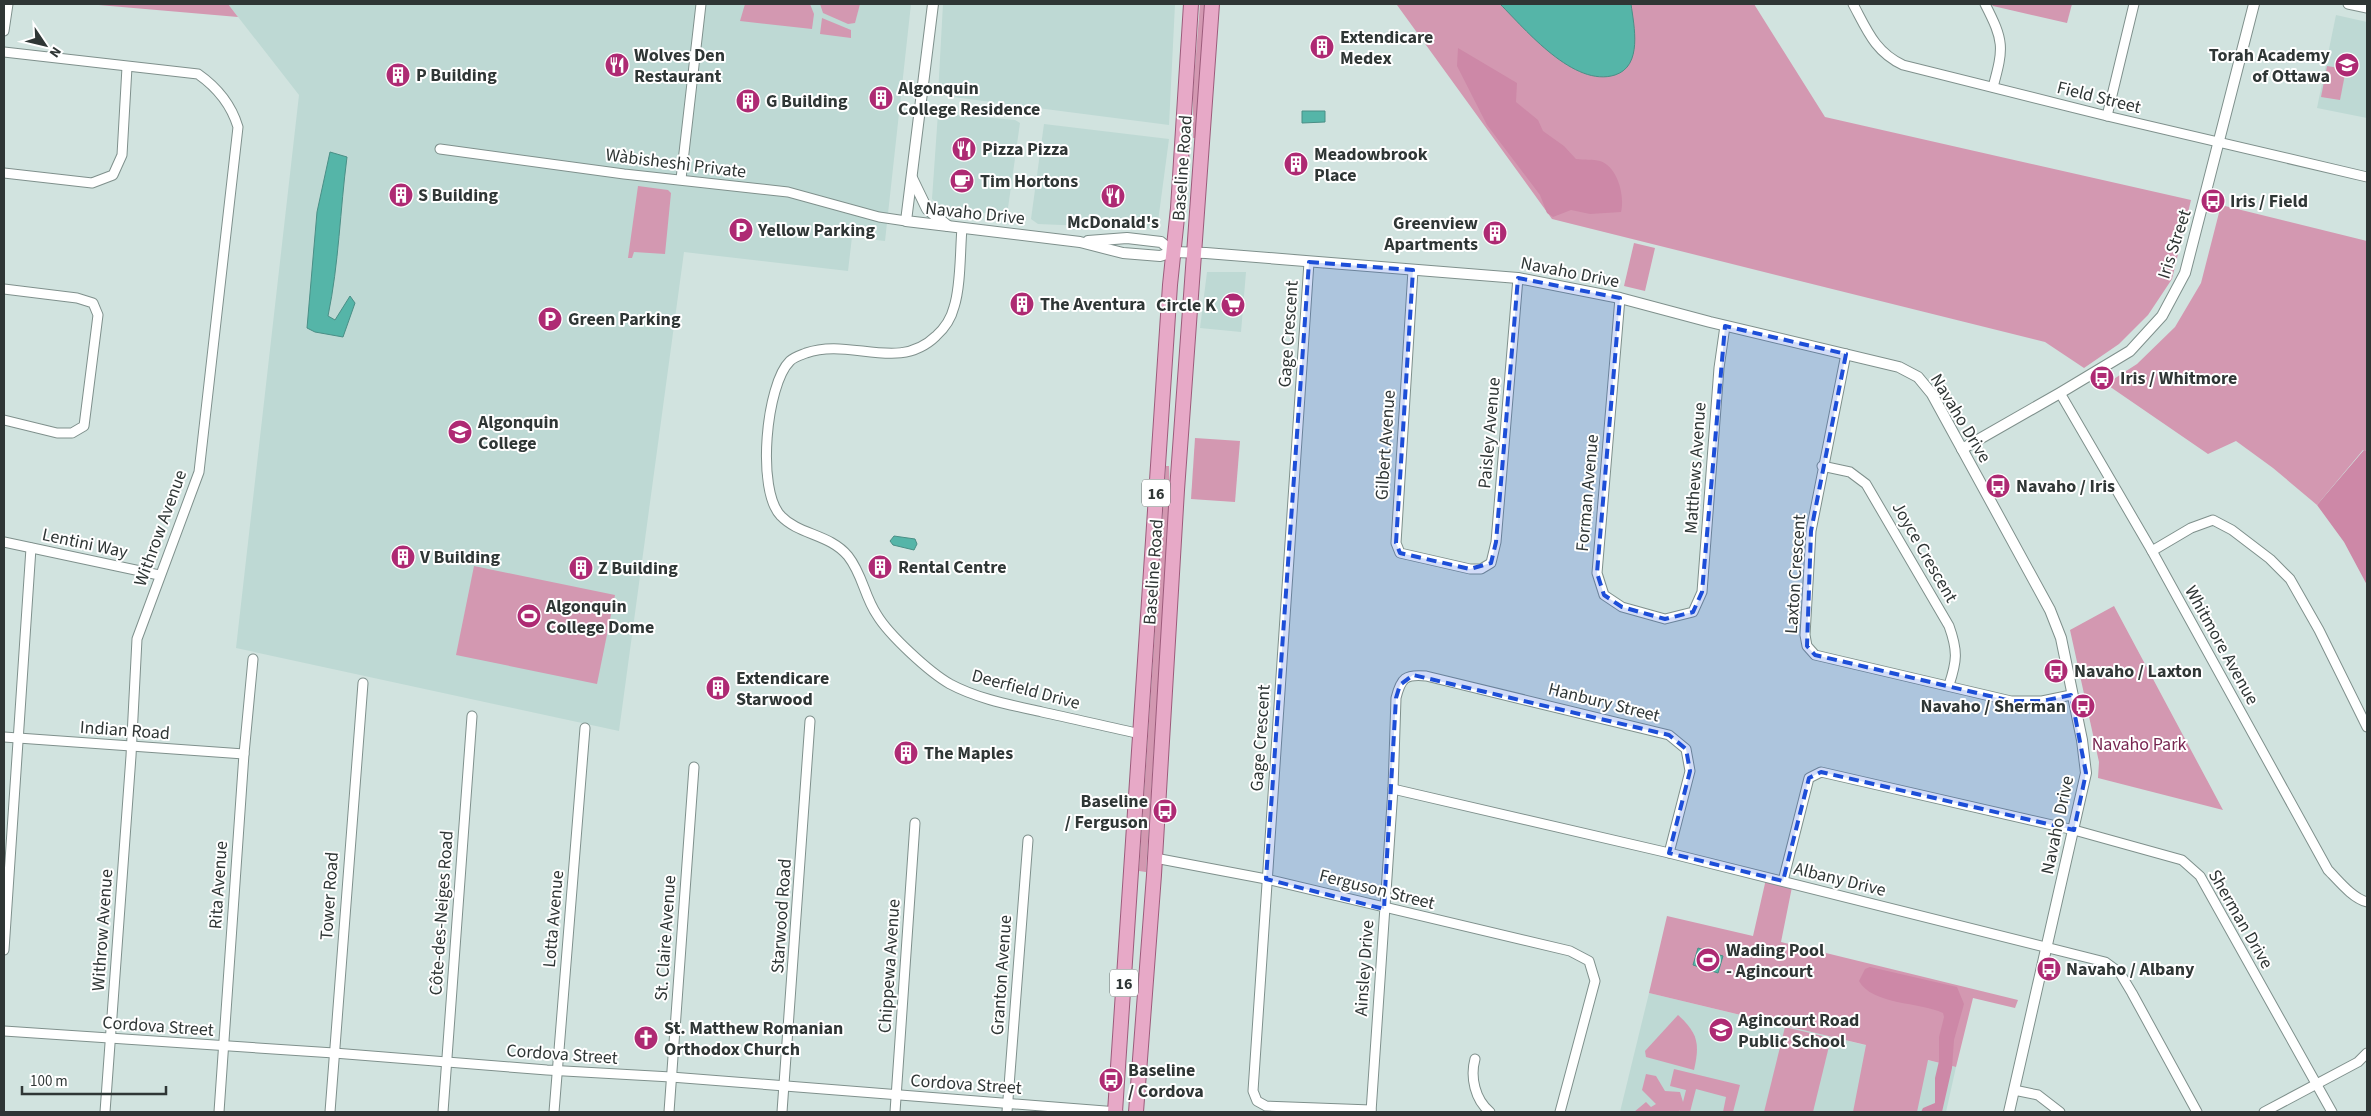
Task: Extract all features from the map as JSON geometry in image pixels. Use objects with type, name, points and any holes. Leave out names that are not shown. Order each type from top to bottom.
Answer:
[{"type":"main road","name":"Baseline Road","points":[[1117,1112],[1191,4]]},
{"type":"main road","name":"Baseline Road","points":[[1136,1112],[1176,499],[1212,4]]},
{"type":"street","points":[[4,31],[8,4]]},
{"type":"street","points":[[681,179],[701,4]]},
{"type":"street","name":"Navaho Drive","points":[[933,4],[906,221],[1080,242],[1123,253],[1160,256],[1173,252],[1518,278],[1620,298],[1725,326],[1898,367],[1918,377],[1932,394],[2050,610],[2061,638],[2082,740],[2086,774],[2045,947],[2009,1112]]},
{"type":"street","name":"Field Street","points":[[1853,4],[1873,42],[1888,58],[1903,65],[2107,116],[2367,177]]},
{"type":"street","points":[[1985,4],[1998,31],[2001,45],[2001,57],[1993,87]]},
{"type":"street","points":[[2107,116],[2134,4]]},
{"type":"street","name":"Iris Street","points":[[1962,449],[2130,351],[2162,316],[2186,274],[2254,4]]},
{"type":"street","points":[[2348,4],[2367,8]]},
{"type":"street","name":"Withrow Avenue","points":[[4,52],[126,68],[198,74],[213,85],[233,110],[238,128],[199,472],[159,575],[137,639],[132,747],[105,1112]]},
{"type":"street","points":[[4,173],[92,183],[113,175],[122,155],[126,68]]},
{"type":"street","name":"Wàbisheshì Private","points":[[440,149],[624,174],[788,192],[879,216],[906,221]]},
{"type":"street","points":[[912,177],[927,209],[948,226]]},
{"type":"street","name":"Deerfield Drive","points":[[962,228],[955,305],[949,322],[930,342],[910,352],[888,354],[829,348],[815,350],[790,361],[781,376],[774,397],[768,432],[766,461],[772,502],[783,518],[826,538],[847,554],[860,574],[877,616],[915,657],[944,680],[962,690],[999,702],[1141,734]]},
{"type":"street","name":"Navaho Drive","points":[[1080,242],[1127,238],[1161,242],[1173,252]]},
{"type":"street","name":"Gage Crescent","points":[[1309,262],[1253,1091],[1257,1101],[1266,1106],[1371,1111]]},
{"type":"street","name":"Gilbert Avenue","points":[[1413,270],[1396,543],[1400,553],[1466,569]]},
{"type":"street","name":"Paisley Avenue","points":[[1466,569],[1481,569],[1491,563],[1496,542],[1518,278]]},
{"type":"street","points":[[4,289],[77,298],[92,303],[98,315],[84,426],[72,433],[57,433],[4,420]]},
{"type":"street","name":"Forman Avenue","points":[[1620,298],[1597,573],[1604,594],[1622,607],[1665,618],[1693,612]]},
{"type":"street","name":"Matthews Avenue","points":[[1693,612],[1702,592],[1719,368],[1725,326]]},
{"type":"street","name":"Laxton Crescent","points":[[1846,354],[1822,466],[1811,531],[1805,635],[1807,646],[1815,654],[2011,700],[2042,702],[2072,695]]},
{"type":"street","name":"Whitmore Avenue","points":[[2060,393],[2152,551],[2328,870],[2343,886],[2367,902]]},
{"type":"street","name":"Joyce Crescent","points":[[1822,466],[1850,472],[1866,484],[1944,618],[1956,646],[1954,669],[1948,685]]},
{"type":"street","points":[[2152,551],[2191,528],[2213,520],[2232,530],[2270,559],[2290,578],[2319,630],[2367,727]]},
{"type":"street","name":"Lentini Way","points":[[4,542],[159,575]]},
{"type":"street","points":[[4,950],[31,548]]},
{"type":"street","name":"Rita Avenue","points":[[218,1112],[244,754],[253,659]]},
{"type":"street","name":"Hanbury Street","points":[[1406,678],[1413,675],[1426,676],[1669,735],[1686,748],[1690,771],[1669,853]]},
{"type":"street","name":"Ainsley Drive","points":[[1371,1111],[1393,789],[1396,698],[1400,685],[1406,678]]},
{"type":"street","name":"Tower Road","points":[[330,1112],[362,683]]},
{"type":"street","name":"Côte-des-Neiges Road","points":[[443,1112],[472,716]]},
{"type":"street","name":"Starwood Road","points":[[782,1112],[810,721]]},
{"type":"street","name":"Lotta Avenue","points":[[554,1112],[585,728]]},
{"type":"street","name":"Indian Road","points":[[4,738],[244,754]]},
{"type":"street","name":"St. Claire Avenue","points":[[669,1112],[694,767]]},
{"type":"street","name":"Sherman Drive","points":[[1783,881],[1809,778],[1821,772],[2074,830],[2182,860],[2200,876],[2332,1112]]},
{"type":"street","name":"Albany Drive","points":[[1393,789],[1669,853],[2105,962],[2120,973],[2197,1112]]},
{"type":"street","name":"Chippewa Avenue","points":[[895,1112],[915,822]]},
{"type":"street","name":"Granton Avenue","points":[[1007,1112],[1028,840]]},
{"type":"street","name":"Ferguson Street","points":[[1154,858],[1266,879],[1570,951],[1589,961],[1594,981],[1560,1112]]},
{"type":"street","name":"Cordova Street","points":[[4,1031],[111,1040],[334,1052],[897,1096],[1008,1102],[1117,1112]]},
{"type":"street","points":[[2264,1112],[2358,1062],[2367,1053]]},
{"type":"street","points":[[1475,1059],[1472,1072],[1481,1105],[1490,1112]]},
{"type":"street","points":[[2014,1090],[2038,1095],[2060,1112]]},
{"type":"highlighted area","points":[[1309,262],[1413,270],[1396,543],[1400,553],[1470,569],[1491,563],[1496,542],[1518,278],[1620,298],[1597,573],[1604,595],[1622,607],[1665,619],[1693,612],[1702,592],[1725,326],[1846,354],[1811,531],[1807,646],[1815,655],[2011,701],[2042,701],[2071,695],[2086,773],[2074,830],[1821,772],[1809,778],[1783,881],[1669,853],[1690,771],[1686,749],[1669,735],[1413,675],[1400,685],[1396,698],[1384,909],[1266,879]]},
{"type":"shaded area","name":"Algonquin College","points":[[228,4],[911,4],[885,241],[852,237],[848,271],[684,252],[619,731],[236,648],[299,95]]},
{"type":"shaded area","points":[[943,4],[1175,4],[1169,125],[938,95]]},
{"type":"shaded area","points":[[1500,4],[1631,4],[1635,44],[1630,63],[1624,70],[1615,75],[1599,77],[1583,73],[1567,65],[1552,54]]},
{"type":"shaded area","name":"Torah Academy of Ottawa","points":[[2336,15],[2367,22],[2367,118],[2317,108]]},
{"type":"shaded area","points":[[1458,48],[1517,83],[1516,102],[1538,120],[1543,131],[1564,146],[1576,159],[1600,161],[1611,169],[1616,176],[1621,190],[1621,212],[1590,214],[1571,210],[1553,217],[1547,213],[1540,195],[1487,125],[1457,66]]},
{"type":"shaded area","points":[[1302,111],[1325,111],[1325,122],[1302,123]]},
{"type":"shaded area","points":[[938,113],[1015,120],[1020,123],[1007,215],[945,209],[932,199]]},
{"type":"shaded area","points":[[1044,124],[1169,139],[1157,229],[1038,224],[1031,219]]},
{"type":"shaded area","points":[[330,152],[347,157],[337,256],[328,316],[335,320],[350,296],[355,303],[343,337],[315,332],[307,328],[317,212]]},
{"type":"shaded area","points":[[1207,272],[1246,272],[1241,332],[1200,328]]},
{"type":"shaded area","points":[[2364,450],[2367,451],[2367,585],[2344,542],[2317,505]]},
{"type":"shaded area","points":[[894,536],[915,539],[917,544],[914,550],[893,545],[890,541]]},
{"type":"shaded area","name":"Wading Pool - Agincourt","points":[[1698,948],[1723,956],[1718,973],[1693,965]]},
{"type":"shaded area","points":[[1870,967],[1957,987],[1964,1004],[1954,1040],[1952,1068],[1942,1112],[1921,1112],[1923,1108],[1935,1103],[1935,1078],[1939,1061],[1939,1037],[1944,1017],[1943,1013],[1874,995],[1865,989],[1859,981],[1865,969]]},
{"type":"shaded area","name":"Agincourt Road Public School","points":[[1649,993],[1956,1067],[1946,1112],[1620,1112]]},
{"type":"green space","points":[[87,4],[228,4],[238,17]]},
{"type":"green space","points":[[745,4],[810,4],[814,14],[812,29],[740,21]]},
{"type":"green space","points":[[820,4],[860,4],[855,23],[848,24],[823,13]]},
{"type":"green space","points":[[1200,4],[1206,4],[1196,138],[1193,138],[1193,92]]},
{"type":"green space","points":[[1390,4],[1754,4],[1825,117],[2191,200],[2172,279],[2148,315],[2119,344],[2084,368],[2045,342],[1552,219],[1397,5]]},
{"type":"green space","points":[[1991,4],[2072,4],[2067,23]]},
{"type":"green space","points":[[822,18],[851,30],[851,38],[820,34]]},
{"type":"green space","points":[[2327,66],[2346,69],[2340,100],[2321,97]]},
{"type":"green space","points":[[638,186],[668,190],[671,193],[665,254],[634,252],[632,258],[628,258]]},
{"type":"green space","points":[[2221,205],[2367,241],[2367,451],[2363,450],[2317,505],[2273,468],[2236,441],[2208,454],[2106,384],[2137,364],[2175,327],[2201,283]]},
{"type":"green space","points":[[1634,243],[1655,248],[1645,291],[1624,286]]},
{"type":"green space","points":[[1195,438],[1240,441],[1235,502],[1191,499]]},
{"type":"green space","points":[[1166,466],[1169,466],[1170,501],[1146,872],[1139,871]]},
{"type":"green space","name":"Algonquin College Dome","points":[[474,566],[615,595],[597,684],[456,655]]},
{"type":"green space","name":"Navaho Park","points":[[2114,606],[2223,810],[2098,778],[2099,762],[2070,630]]},
{"type":"green space","points":[[1766,879],[1792,887],[1781,942],[2018,1000],[2015,1008],[1973,998],[1956,1067],[1928,1060],[1917,1112],[1853,1112],[1866,1045],[1649,993],[1667,916],[1753,936]]},
{"type":"green space","points":[[1678,1015],[1685,1021],[1696,1040],[1697,1053],[1694,1070],[1646,1057],[1645,1051]]},
{"type":"green space","points":[[1785,1027],[1831,1038],[1813,1112],[1764,1112]]},
{"type":"green space","points":[[1674,1069],[1740,1085],[1733,1112],[1723,1112],[1726,1097],[1696,1089],[1690,1112],[1680,1112],[1680,1110],[1679,1112],[1634,1112],[1646,1102],[1651,1107],[1656,1104],[1642,1090],[1646,1074],[1656,1076],[1665,1091],[1680,1092],[1683,1102],[1686,1090],[1670,1086]]},
{"type":"place","name":"Extendicare Medex","points":[[1322,47]]},
{"type":"place","name":"Wolves Den Restaurant","points":[[617,65]]},
{"type":"place","name":"Torah Academy of Ottawa","points":[[2347,65]]},
{"type":"place","name":"P Building","points":[[398,75]]},
{"type":"place","name":"Algonquin College Residence","points":[[881,98]]},
{"type":"place","name":"G Building","points":[[748,101]]},
{"type":"place","name":"Pizza Pizza","points":[[964,149]]},
{"type":"place","name":"Meadowbrook Place","points":[[1296,164]]},
{"type":"place","name":"Tim Hortons","points":[[962,181]]},
{"type":"place","name":"S Building","points":[[401,195]]},
{"type":"place","name":"McDonald's","points":[[1113,196]]},
{"type":"place","name":"Iris / Field","points":[[2213,201]]},
{"type":"place","name":"Yellow Parking","points":[[741,230]]},
{"type":"place","name":"Greenview Apartments","points":[[1495,233]]},
{"type":"place","name":"The Aventura","points":[[1022,304]]},
{"type":"place","name":"Circle K","points":[[1233,305]]},
{"type":"place","name":"Green Parking","points":[[550,319]]},
{"type":"place","name":"Iris / Whitmore","points":[[2102,378]]},
{"type":"place","name":"Algonquin College","points":[[460,432]]},
{"type":"place","name":"Navaho / Iris","points":[[1998,486]]},
{"type":"place","name":"V Building","points":[[403,557]]},
{"type":"place","name":"Rental Centre","points":[[880,567]]},
{"type":"place","name":"Z Building","points":[[581,568]]},
{"type":"place","name":"Algonquin College Dome","points":[[529,616]]},
{"type":"place","name":"Navaho / Laxton","points":[[2056,671]]},
{"type":"place","name":"Extendicare Starwood","points":[[718,688]]},
{"type":"place","name":"Navaho / Sherman","points":[[2083,706]]},
{"type":"place","name":"The Maples","points":[[906,753]]},
{"type":"place","name":"Baseline / Ferguson","points":[[1165,811]]},
{"type":"place","name":"Wading Pool - Agincourt","points":[[1708,960]]},
{"type":"place","name":"Navaho / Albany","points":[[2049,969]]},
{"type":"place","name":"Agincourt Road Public School","points":[[1721,1030]]},
{"type":"place","name":"St. Matthew Romanian Orthodox Church","points":[[646,1038]]},
{"type":"place","name":"Baseline / Cordova","points":[[1111,1080]]}]
